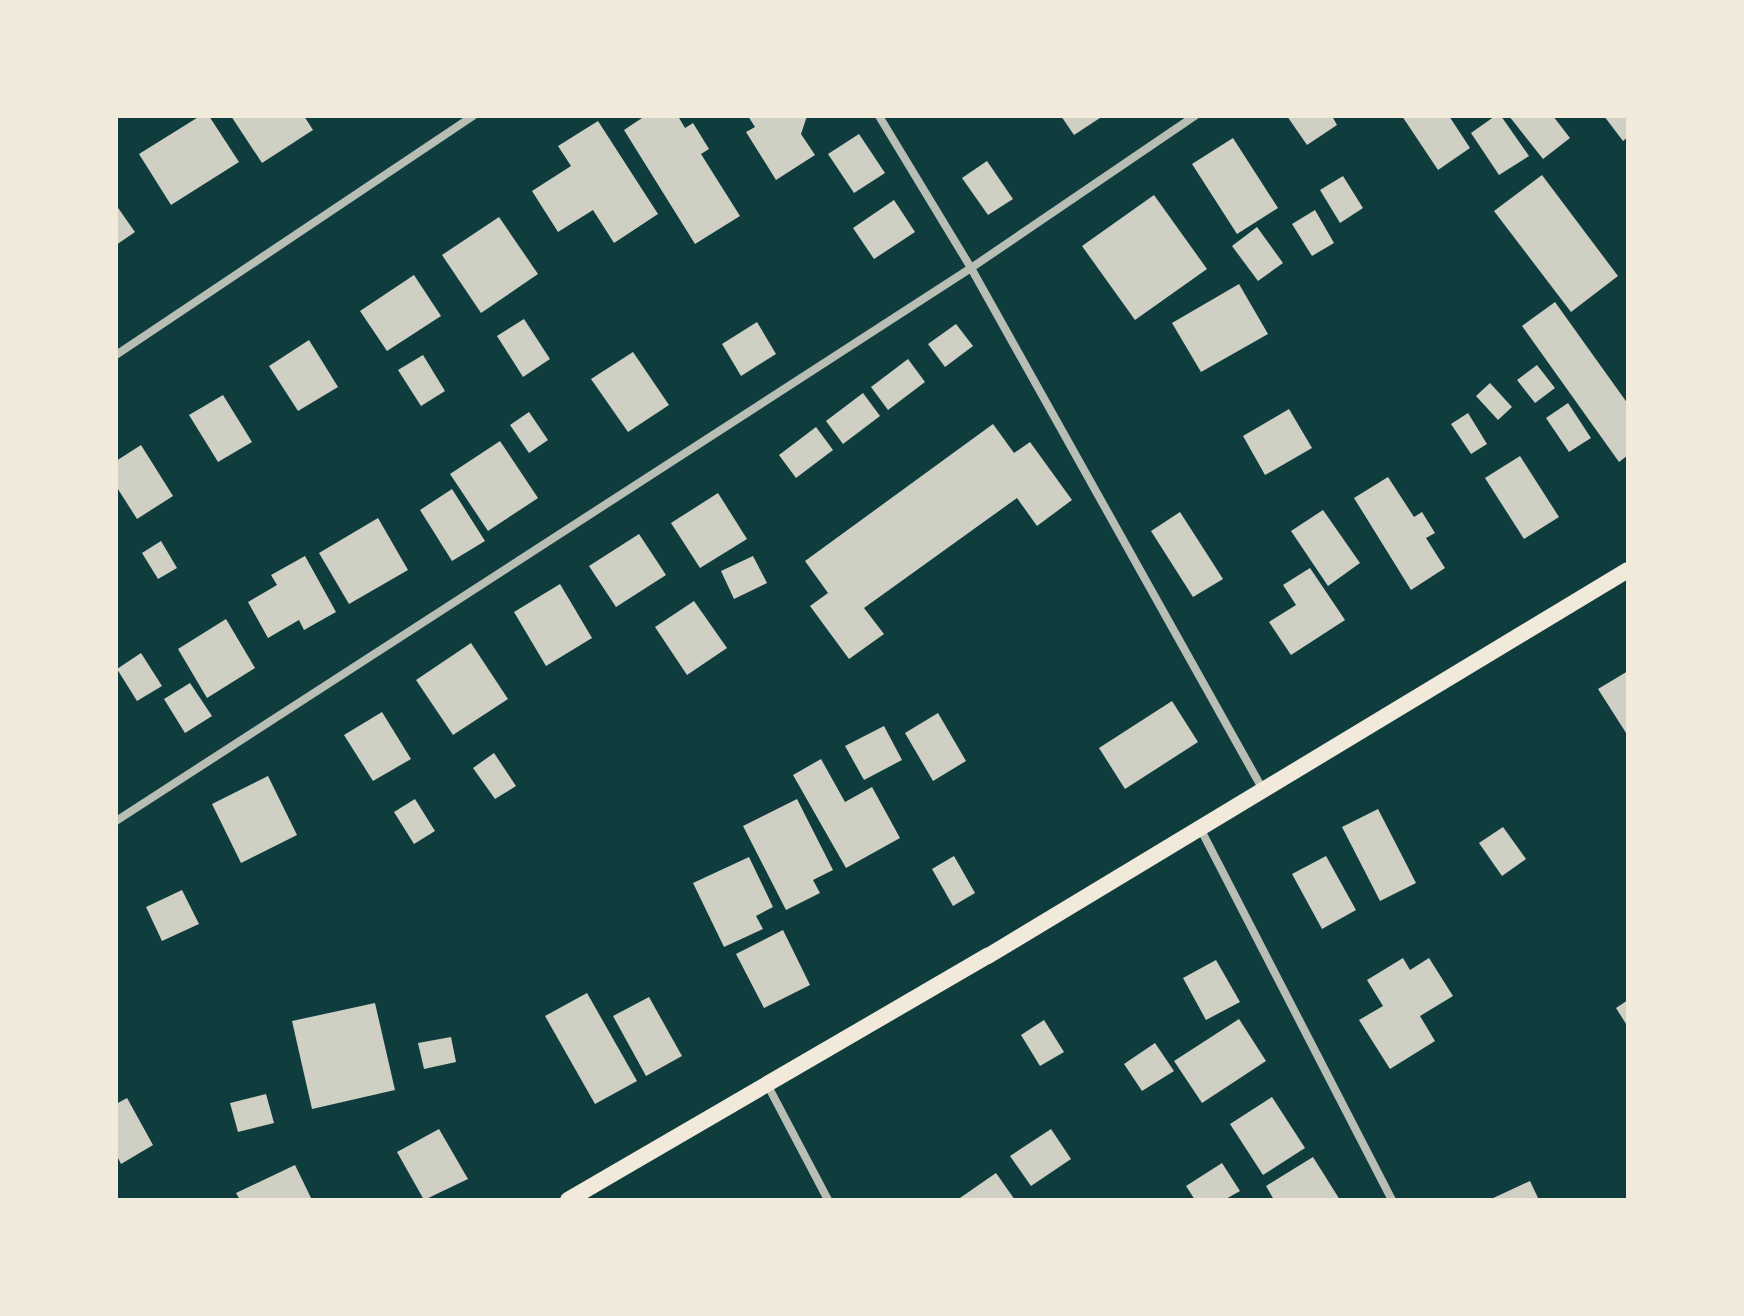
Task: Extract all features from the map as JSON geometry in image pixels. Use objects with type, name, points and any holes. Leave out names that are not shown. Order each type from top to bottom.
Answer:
[{"type":"main road","points":[[568,1200],[768,1086],[1628,570]]},
{"type":"street","points":[[116,355],[473,116]]},
{"type":"street","points":[[879,116],[971,268],[1262,788]]},
{"type":"street","points":[[116,821],[971,268],[1195,116]]},
{"type":"street","points":[[1200,827],[1392,1200]]},
{"type":"street","points":[[768,1086],[828,1200]]},
{"type":"building","points":[[200,116],[209,116],[239,162],[171,205],[139,154]]},
{"type":"building","points":[[231,116],[304,116],[313,130],[262,163]]},
{"type":"building","points":[[645,116],[678,116],[685,128],[693,123],[709,149],[701,154],[740,216],[695,244],[624,130]]},
{"type":"building","points":[[748,116],[807,116],[801,134],[815,155],[776,180],[746,132],[755,127]]},
{"type":"building","points":[[1061,116],[1103,116],[1074,135]]},
{"type":"building","points":[[1287,116],[1332,116],[1337,125],[1307,145]]},
{"type":"building","points":[[1402,116],[1449,116],[1470,148],[1438,170]]},
{"type":"building","points":[[1495,116],[1501,116],[1529,156],[1499,175],[1471,133]]},
{"type":"building","points":[[1509,116],[1553,116],[1570,138],[1543,159]]},
{"type":"building","points":[[1604,116],[1628,116],[1628,137],[1623,141]]},
{"type":"building","points":[[598,121],[658,214],[614,243],[593,210],[558,232],[532,191],[571,166],[558,146]]},
{"type":"building","points":[[859,134],[885,173],[854,193],[828,154]]},
{"type":"building","points":[[1233,138],[1278,208],[1237,234],[1192,164]]},
{"type":"building","points":[[987,161],[1013,199],[988,215],[962,178]]},
{"type":"building","points":[[1542,175],[1618,276],[1571,312],[1494,211]]},
{"type":"building","points":[[1343,176],[1363,208],[1340,223],[1320,190]]},
{"type":"building","points":[[1154,195],[1207,269],[1135,320],[1082,246]]},
{"type":"building","points":[[894,200],[915,232],[874,259],[853,228]]},
{"type":"building","points":[[116,205],[135,232],[116,245]]},
{"type":"building","points":[[1315,210],[1334,243],[1312,256],[1292,224]]},
{"type":"building","points":[[499,217],[538,274],[481,313],[442,255]]},
{"type":"building","points":[[1257,227],[1283,263],[1258,281],[1232,246]]},
{"type":"building","points":[[414,275],[441,316],[387,351],[360,311]]},
{"type":"building","points":[[1239,284],[1268,334],[1201,372],[1172,323]]},
{"type":"building","points":[[1555,302],[1628,404],[1628,455],[1619,462],[1522,326]]},
{"type":"building","points":[[524,319],[550,359],[523,377],[497,336]]},
{"type":"building","points":[[757,322],[776,354],[741,376],[722,344]]},
{"type":"building","points":[[956,324],[973,346],[945,367],[928,344]]},
{"type":"building","points":[[309,340],[338,387],[298,411],[269,366]]},
{"type":"building","points":[[633,352],[669,405],[628,432],[591,379]]},
{"type":"building","points":[[423,355],[445,391],[421,406],[398,370]]},
{"type":"building","points":[[908,359],[925,382],[888,410],[871,387]]},
{"type":"building","points":[[1537,365],[1555,388],[1535,403],[1517,380]]},
{"type":"building","points":[[1490,383],[1512,407],[1498,420],[1476,396]]},
{"type":"building","points":[[863,393],[880,416],[843,444],[826,421]]},
{"type":"building","points":[[223,395],[252,442],[218,462],[189,415]]},
{"type":"building","points":[[1568,403],[1591,438],[1569,452],[1546,418]]},
{"type":"building","points":[[1289,409],[1312,448],[1265,475],[1243,436]]},
{"type":"building","points":[[529,412],[548,440],[529,453],[510,425]]},
{"type":"building","points":[[1468,413],[1487,444],[1471,454],[1451,424]]},
{"type":"building","points":[[993,424],[1014,453],[1030,442],[1072,500],[1037,526],[1017,498],[864,608],[884,634],[849,659],[810,606],[828,593],[805,561]]},
{"type":"building","points":[[816,427],[833,450],[796,478],[779,455]]},
{"type":"building","points":[[500,441],[538,498],[488,531],[450,474]]},
{"type":"building","points":[[141,445],[173,496],[137,519],[116,486],[116,461]]},
{"type":"building","points":[[1520,456],[1559,517],[1524,539],[1485,478]]},
{"type":"building","points":[[1388,477],[1414,517],[1422,512],[1435,533],[1426,538],[1445,568],[1411,590],[1354,498]]},
{"type":"building","points":[[452,489],[485,541],[452,561],[420,510]]},
{"type":"building","points":[[718,493],[747,539],[700,568],[671,523]]},
{"type":"building","points":[[1323,510],[1360,563],[1328,586],[1291,531]]},
{"type":"building","points":[[1180,512],[1223,579],[1193,597],[1151,531]]},
{"type":"building","points":[[378,518],[408,570],[349,604],[319,553]]},
{"type":"building","points":[[639,534],[666,575],[616,607],[589,566]]},
{"type":"building","points":[[161,541],[177,568],[158,579],[142,553]]},
{"type":"building","points":[[305,556],[336,612],[304,630],[299,620],[268,638],[248,602],[277,585],[271,575]]},
{"type":"building","points":[[753,556],[767,583],[734,599],[721,571]]},
{"type":"building","points":[[1310,568],[1345,620],[1291,655],[1269,622],[1296,605],[1283,585]]},
{"type":"building","points":[[560,584],[592,638],[546,666],[514,612]]},
{"type":"building","points":[[694,601],[727,648],[687,675],[655,627]]},
{"type":"building","points":[[226,619],[255,668],[207,698],[178,649]]},
{"type":"building","points":[[471,643],[508,699],[453,735],[416,680]]},
{"type":"building","points":[[141,653],[162,686],[137,701],[117,669]]},
{"type":"building","points":[[1628,671],[1628,736],[1598,689]]},
{"type":"building","points":[[190,683],[212,716],[185,733],[164,699]]},
{"type":"building","points":[[1172,701],[1198,742],[1125,789],[1099,748]]},
{"type":"building","points":[[382,712],[411,759],[373,781],[344,735]]},
{"type":"building","points":[[938,713],[966,761],[933,781],[905,733]]},
{"type":"building","points":[[884,726],[902,760],[864,780],[845,746]]},
{"type":"building","points":[[494,753],[516,786],[495,799],[473,768]]},
{"type":"building","points":[[821,759],[845,802],[872,787],[900,838],[846,868],[793,775]]},
{"type":"building","points":[[268,776],[297,835],[241,863],[212,804]]},
{"type":"building","points":[[415,799],[435,831],[414,844],[394,812]]},
{"type":"building","points":[[797,799],[833,870],[813,880],[820,893],[786,910],[743,826]]},
{"type":"building","points":[[1378,809],[1416,883],[1380,901],[1342,827]]},
{"type":"building","points":[[1503,827],[1526,859],[1502,876],[1479,843]]},
{"type":"building","points":[[954,856],[975,893],[953,906],[932,869]]},
{"type":"building","points":[[1326,856],[1356,910],[1322,929],[1292,874]]},
{"type":"building","points":[[749,857],[773,907],[756,916],[763,929],[724,947],[693,883]]},
{"type":"building","points":[[182,890],[199,924],[162,941],[146,907]]},
{"type":"building","points":[[783,930],[810,985],[764,1008],[736,954]]},
{"type":"building","points":[[1403,958],[1410,970],[1429,958],[1453,996],[1420,1016],[1435,1041],[1390,1069],[1359,1020],[1383,1006],[1367,980]]},
{"type":"building","points":[[1216,960],[1240,1002],[1206,1020],[1183,978]]},
{"type":"building","points":[[587,993],[637,1081],[595,1104],[545,1016]]},
{"type":"building","points":[[649,997],[682,1056],[646,1076],[613,1016]]},
{"type":"building","points":[[1628,1000],[1628,1027],[1616,1008]]},
{"type":"building","points":[[375,1003],[395,1090],[312,1109],[292,1021]]},
{"type":"building","points":[[1239,1019],[1266,1061],[1202,1103],[1174,1061]]},
{"type":"building","points":[[1044,1020],[1064,1052],[1040,1066],[1021,1035]]},
{"type":"building","points":[[451,1037],[456,1062],[424,1069],[418,1043]]},
{"type":"building","points":[[1155,1043],[1174,1071],[1142,1091],[1124,1064]]},
{"type":"building","points":[[266,1094],[274,1123],[238,1132],[230,1103]]},
{"type":"building","points":[[1272,1097],[1305,1148],[1263,1175],[1230,1124]]},
{"type":"building","points":[[127,1098],[153,1145],[121,1164],[116,1154],[116,1104]]},
{"type":"building","points":[[439,1129],[468,1179],[424,1200],[397,1152]]},
{"type":"building","points":[[1051,1129],[1071,1159],[1031,1186],[1010,1156]]},
{"type":"building","points":[[1313,1157],[1340,1200],[1274,1200],[1266,1186]]},
{"type":"building","points":[[1222,1163],[1240,1191],[1224,1200],[1195,1200],[1186,1186]]},
{"type":"building","points":[[295,1165],[312,1200],[240,1200],[236,1193]]},
{"type":"building","points":[[996,1173],[1015,1200],[957,1200]]},
{"type":"building","points":[[1530,1181],[1539,1200],[1489,1200]]}]
